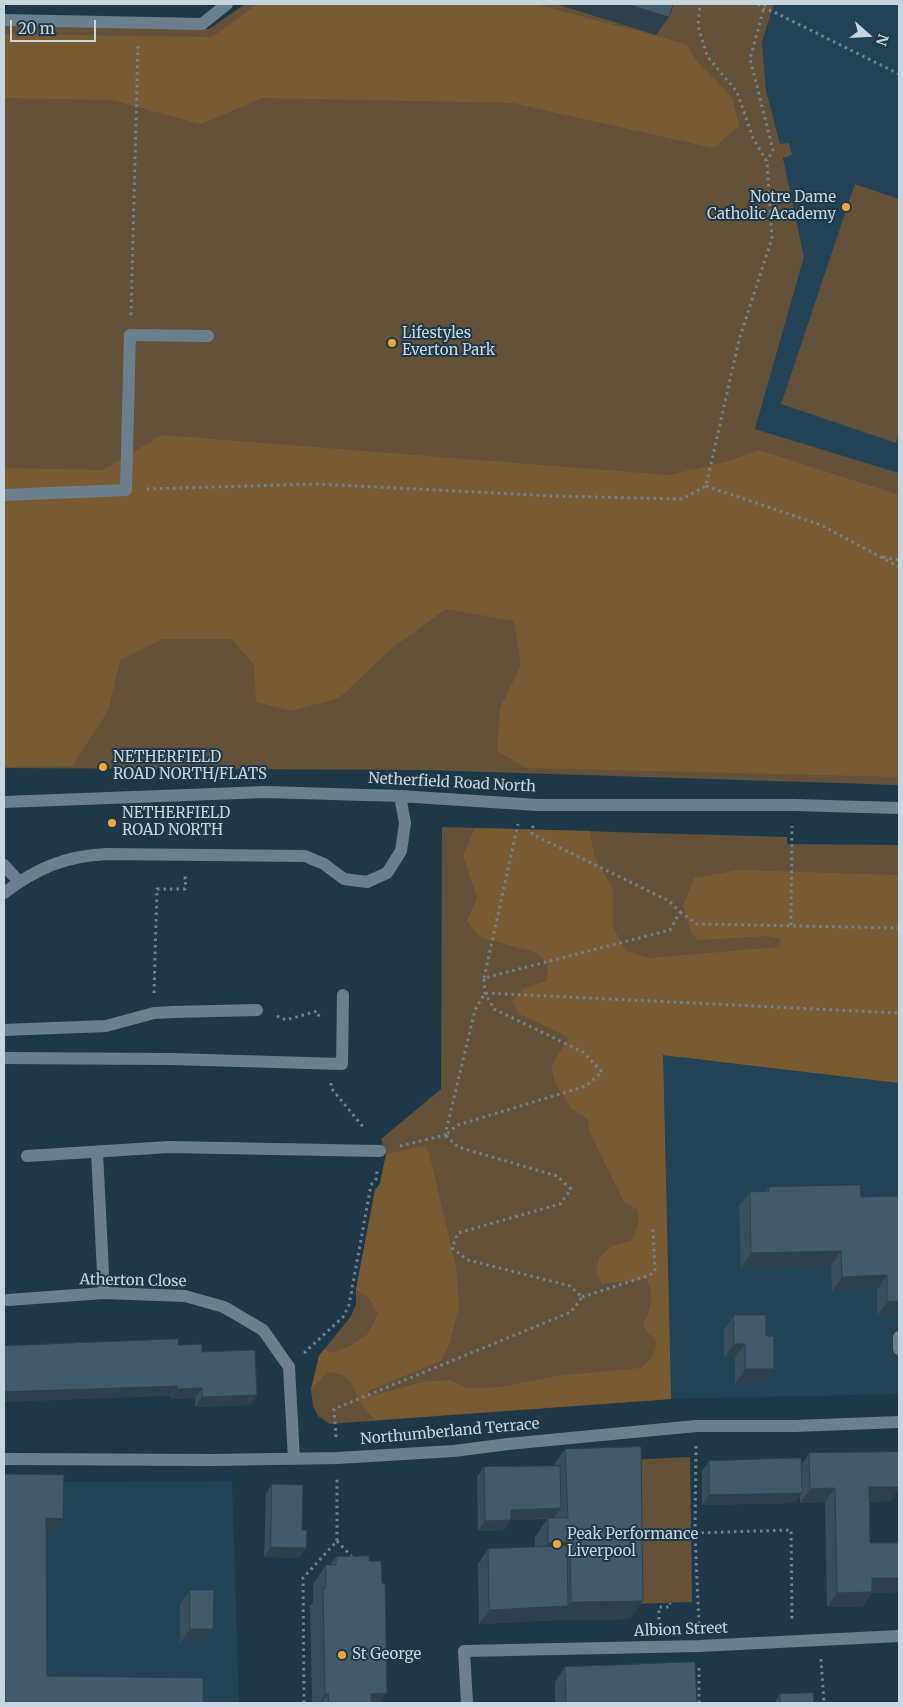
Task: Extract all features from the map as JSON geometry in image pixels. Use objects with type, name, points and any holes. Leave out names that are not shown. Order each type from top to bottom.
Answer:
[{"type":"street","points":[[4,20],[202,24],[227,4]]},
{"type":"street","points":[[4,495],[126,490],[130,336],[208,336]]},
{"type":"street","name":"Netherfield Road North","points":[[4,802],[265,792],[400,796],[537,805],[793,805],[899,808]]},
{"type":"street","points":[[4,894],[19,882],[54,863],[87,855],[117,854],[305,856],[324,864],[344,879],[367,882],[387,873],[401,851],[405,823],[400,796]]},
{"type":"street","points":[[4,865],[19,882]]},
{"type":"street","points":[[4,1058],[172,1059],[342,1064],[343,995]]},
{"type":"street","points":[[4,1030],[106,1026],[154,1013],[257,1010]]},
{"type":"street","points":[[27,1156],[169,1147],[380,1151]]},
{"type":"street","points":[[98,1152],[104,1293]]},
{"type":"street","name":"Atherton Close","points":[[8,1300],[104,1293],[184,1296],[224,1307],[263,1330],[289,1367]]},
{"type":"street","points":[[899,1337],[899,1349]]},
{"type":"street","points":[[289,1367],[294,1460]]},
{"type":"street","name":"Northumberland Terrace","points":[[4,1459],[294,1460],[454,1451],[696,1426],[795,1426],[899,1422]]},
{"type":"street","name":"Albion Street","points":[[467,1703],[464,1651],[699,1646],[899,1636]]},
{"type":"path","points":[[700,4],[698,26],[707,56],[737,92],[753,138],[767,162],[772,238],[739,340],[706,486]]},
{"type":"path","points":[[758,4],[763,9],[772,11],[899,74]]},
{"type":"path","points":[[765,4],[750,59],[773,150],[767,162]]},
{"type":"path","points":[[130,336],[139,23]]},
{"type":"path","points":[[126,490],[317,484],[554,496],[682,499],[706,486],[821,525],[899,568]]},
{"type":"path","points":[[879,557],[899,560]]},
{"type":"path","points":[[380,1151],[446,1136],[458,1124],[586,1086],[602,1072],[583,1052],[494,1009],[485,993],[484,978],[523,804]]},
{"type":"path","points":[[537,805],[532,834],[669,901],[680,912],[698,924],[899,928]]},
{"type":"path","points":[[791,926],[793,805]]},
{"type":"path","points":[[154,1013],[157,889],[186,889],[186,878],[176,877]]},
{"type":"path","points":[[484,978],[670,930],[680,912]]},
{"type":"path","points":[[485,993],[899,1013]]},
{"type":"path","points":[[446,1136],[475,1010],[485,993]]},
{"type":"path","points":[[257,1010],[286,1020],[317,1011],[320,1019]]},
{"type":"path","points":[[289,1367],[343,1317],[349,1304],[371,1184],[376,1179],[380,1151],[377,1143],[331,1088],[333,1063]]},
{"type":"path","points":[[446,1136],[458,1148],[557,1176],[571,1189],[560,1204],[458,1233],[452,1248],[468,1260],[570,1286],[582,1297]]},
{"type":"path","points":[[356,1560],[338,1542],[337,1458],[334,1409],[571,1312],[582,1297],[650,1275],[655,1271],[653,1229]]},
{"type":"path","points":[[696,1426],[695,1533],[699,1703]]},
{"type":"path","points":[[695,1533],[791,1530],[792,1641]]},
{"type":"path","points":[[304,1703],[303,1578],[338,1542]]},
{"type":"path","points":[[659,1608],[670,1607],[670,1603]]},
{"type":"path","points":[[820,1640],[824,1703]]},
{"type":"shaded area","name":"Lifestyles Everton Park","points":[[245,4],[774,4],[762,42],[766,90],[780,144],[789,143],[792,155],[783,158],[804,257],[755,429],[899,473],[899,785],[424,770],[4,768],[4,26],[209,29]]},
{"type":"shaded area","points":[[258,4],[534,4],[686,44],[699,64],[732,97],[739,126],[713,148],[513,103],[262,98],[201,124],[111,100],[4,98],[4,34],[212,37]]},
{"type":"shaded area","name":"Notre Dame Catholic Academy","points":[[774,4],[899,4],[899,473],[755,429],[804,257],[783,157],[792,155],[780,145],[766,90],[762,42]]},
{"type":"shaded area","points":[[855,184],[899,199],[899,434],[896,443],[781,404]]},
{"type":"shaded area","points":[[162,435],[669,475],[726,462],[759,450],[899,495],[899,777],[526,768],[497,751],[500,708],[521,665],[514,621],[446,609],[392,648],[339,698],[291,711],[256,702],[254,665],[232,639],[163,639],[120,660],[108,711],[72,766],[4,767],[4,468],[103,470]]},
{"type":"shaded area","points":[[442,827],[787,837],[787,844],[899,845],[899,1083],[663,1055],[671,1399],[330,1424],[318,1416],[313,1406],[311,1390],[319,1356],[351,1316],[356,1304],[356,1290],[375,1190],[380,1184],[386,1154],[381,1139],[441,1089]]},
{"type":"shaded area","points":[[475,828],[590,831],[594,855],[613,889],[613,927],[626,951],[649,958],[779,947],[781,939],[766,936],[697,940],[691,932],[683,906],[694,878],[738,870],[899,875],[899,1083],[663,1055],[671,1399],[375,1420],[364,1408],[349,1379],[344,1376],[327,1372],[311,1390],[319,1356],[324,1349],[333,1353],[348,1347],[368,1334],[378,1314],[369,1298],[356,1290],[375,1190],[380,1184],[386,1154],[423,1146],[429,1152],[456,1267],[459,1306],[450,1343],[441,1361],[368,1391],[371,1396],[423,1382],[450,1380],[467,1388],[501,1387],[556,1376],[640,1368],[647,1363],[655,1351],[657,1342],[645,1330],[643,1324],[651,1302],[649,1284],[646,1279],[602,1284],[596,1272],[599,1258],[612,1246],[632,1240],[639,1222],[638,1210],[624,1202],[590,1133],[588,1120],[571,1109],[555,1082],[551,1066],[569,1037],[519,1014],[512,1001],[523,989],[547,981],[548,965],[537,953],[479,937],[467,921],[477,898],[463,856]]},
{"type":"shaded area","points":[[663,1055],[899,1083],[899,1394],[671,1399]]},
{"type":"shaded area","points":[[690,1457],[692,1602],[630,1604],[628,1460]]},
{"type":"shaded area","points":[[232,1481],[239,1703],[4,1703],[4,1482]]},
{"type":"building","points":[[627,4],[673,4],[669,17]]},
{"type":"building","points":[[860,1185],[861,1197],[899,1196],[899,1301],[887,1302],[887,1275],[842,1277],[841,1251],[751,1253],[750,1192],[769,1191],[768,1187]]},
{"type":"building","points":[[734,1315],[766,1315],[766,1336],[774,1336],[774,1369],[745,1369],[745,1344],[734,1344]]},
{"type":"building","points":[[178,1339],[178,1345],[202,1344],[202,1352],[255,1350],[257,1395],[202,1397],[202,1388],[176,1389],[177,1386],[4,1392],[4,1346]]},
{"type":"building","points":[[641,1447],[643,1601],[571,1602],[570,1542],[548,1543],[548,1518],[568,1518],[565,1449]]},
{"type":"building","points":[[899,1452],[899,1487],[869,1487],[870,1543],[899,1543],[899,1578],[872,1578],[872,1592],[837,1593],[835,1488],[810,1489],[809,1453]]},
{"type":"building","points":[[801,1458],[802,1493],[709,1495],[709,1461]]},
{"type":"building","points":[[560,1466],[561,1508],[511,1510],[511,1520],[485,1521],[484,1467]]},
{"type":"building","points":[[4,1474],[64,1475],[63,1519],[46,1518],[47,1676],[203,1678],[203,1703],[5,1703]]},
{"type":"building","points":[[272,1484],[303,1485],[302,1530],[307,1530],[306,1548],[271,1547]]},
{"type":"building","points":[[567,1546],[568,1606],[489,1610],[488,1549]]},
{"type":"building","name":"St George","points":[[369,1556],[369,1561],[381,1561],[382,1583],[385,1584],[387,1693],[371,1694],[371,1703],[329,1703],[328,1693],[325,1694],[323,1588],[326,1588],[326,1565],[336,1565],[336,1557]]},
{"type":"building","points":[[190,1590],[214,1590],[213,1629],[190,1629]]},
{"type":"building","points":[[695,1662],[697,1703],[566,1703],[565,1667]]},
{"type":"building","points":[[813,1693],[814,1703],[780,1703],[780,1694]]},
{"type":"place","name":"Notre Dame Catholic Academy","points":[[846,207]]},
{"type":"place","name":"Lifestyles Everton Park","points":[[392,343]]},
{"type":"place","name":"NETHERFIELD ROAD NORTH/FLATS","points":[[103,767]]},
{"type":"place","name":"NETHERFIELD ROAD NORTH","points":[[112,823]]},
{"type":"place","name":"Peak Performance Liverpool","points":[[557,1544]]},
{"type":"place","name":"St George","points":[[342,1655]]}]
